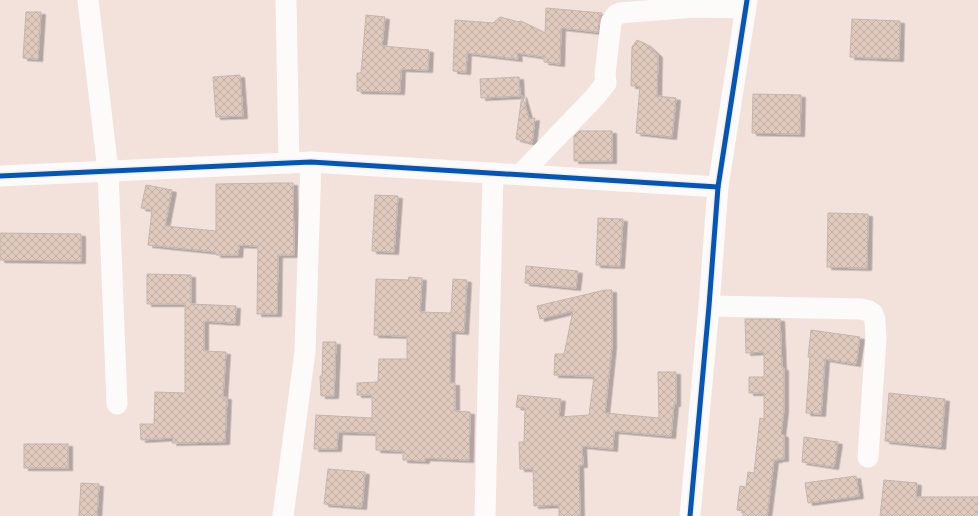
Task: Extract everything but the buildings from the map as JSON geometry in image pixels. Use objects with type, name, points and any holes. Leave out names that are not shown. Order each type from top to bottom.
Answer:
[{"type":"street","points":[[88,0],[108,171],[117,404]]},
{"type":"street","points":[[286,0],[289,163]]},
{"type":"street","points":[[521,174],[595,97],[606,83],[605,75],[611,22],[616,15],[620,13],[746,4],[718,187],[690,516]]},
{"type":"street","points":[[0,176],[311,162],[718,187]]},
{"type":"street","points":[[283,516],[305,352],[311,162]]},
{"type":"street","points":[[485,516],[493,173]]},
{"type":"street","points":[[709,306],[861,309],[869,311],[873,314],[875,320],[876,338],[868,457]]},
{"type":"cycle path","points":[[690,516],[718,187],[747,0]]},
{"type":"cycle path","points":[[0,176],[311,162],[718,187]]}]
